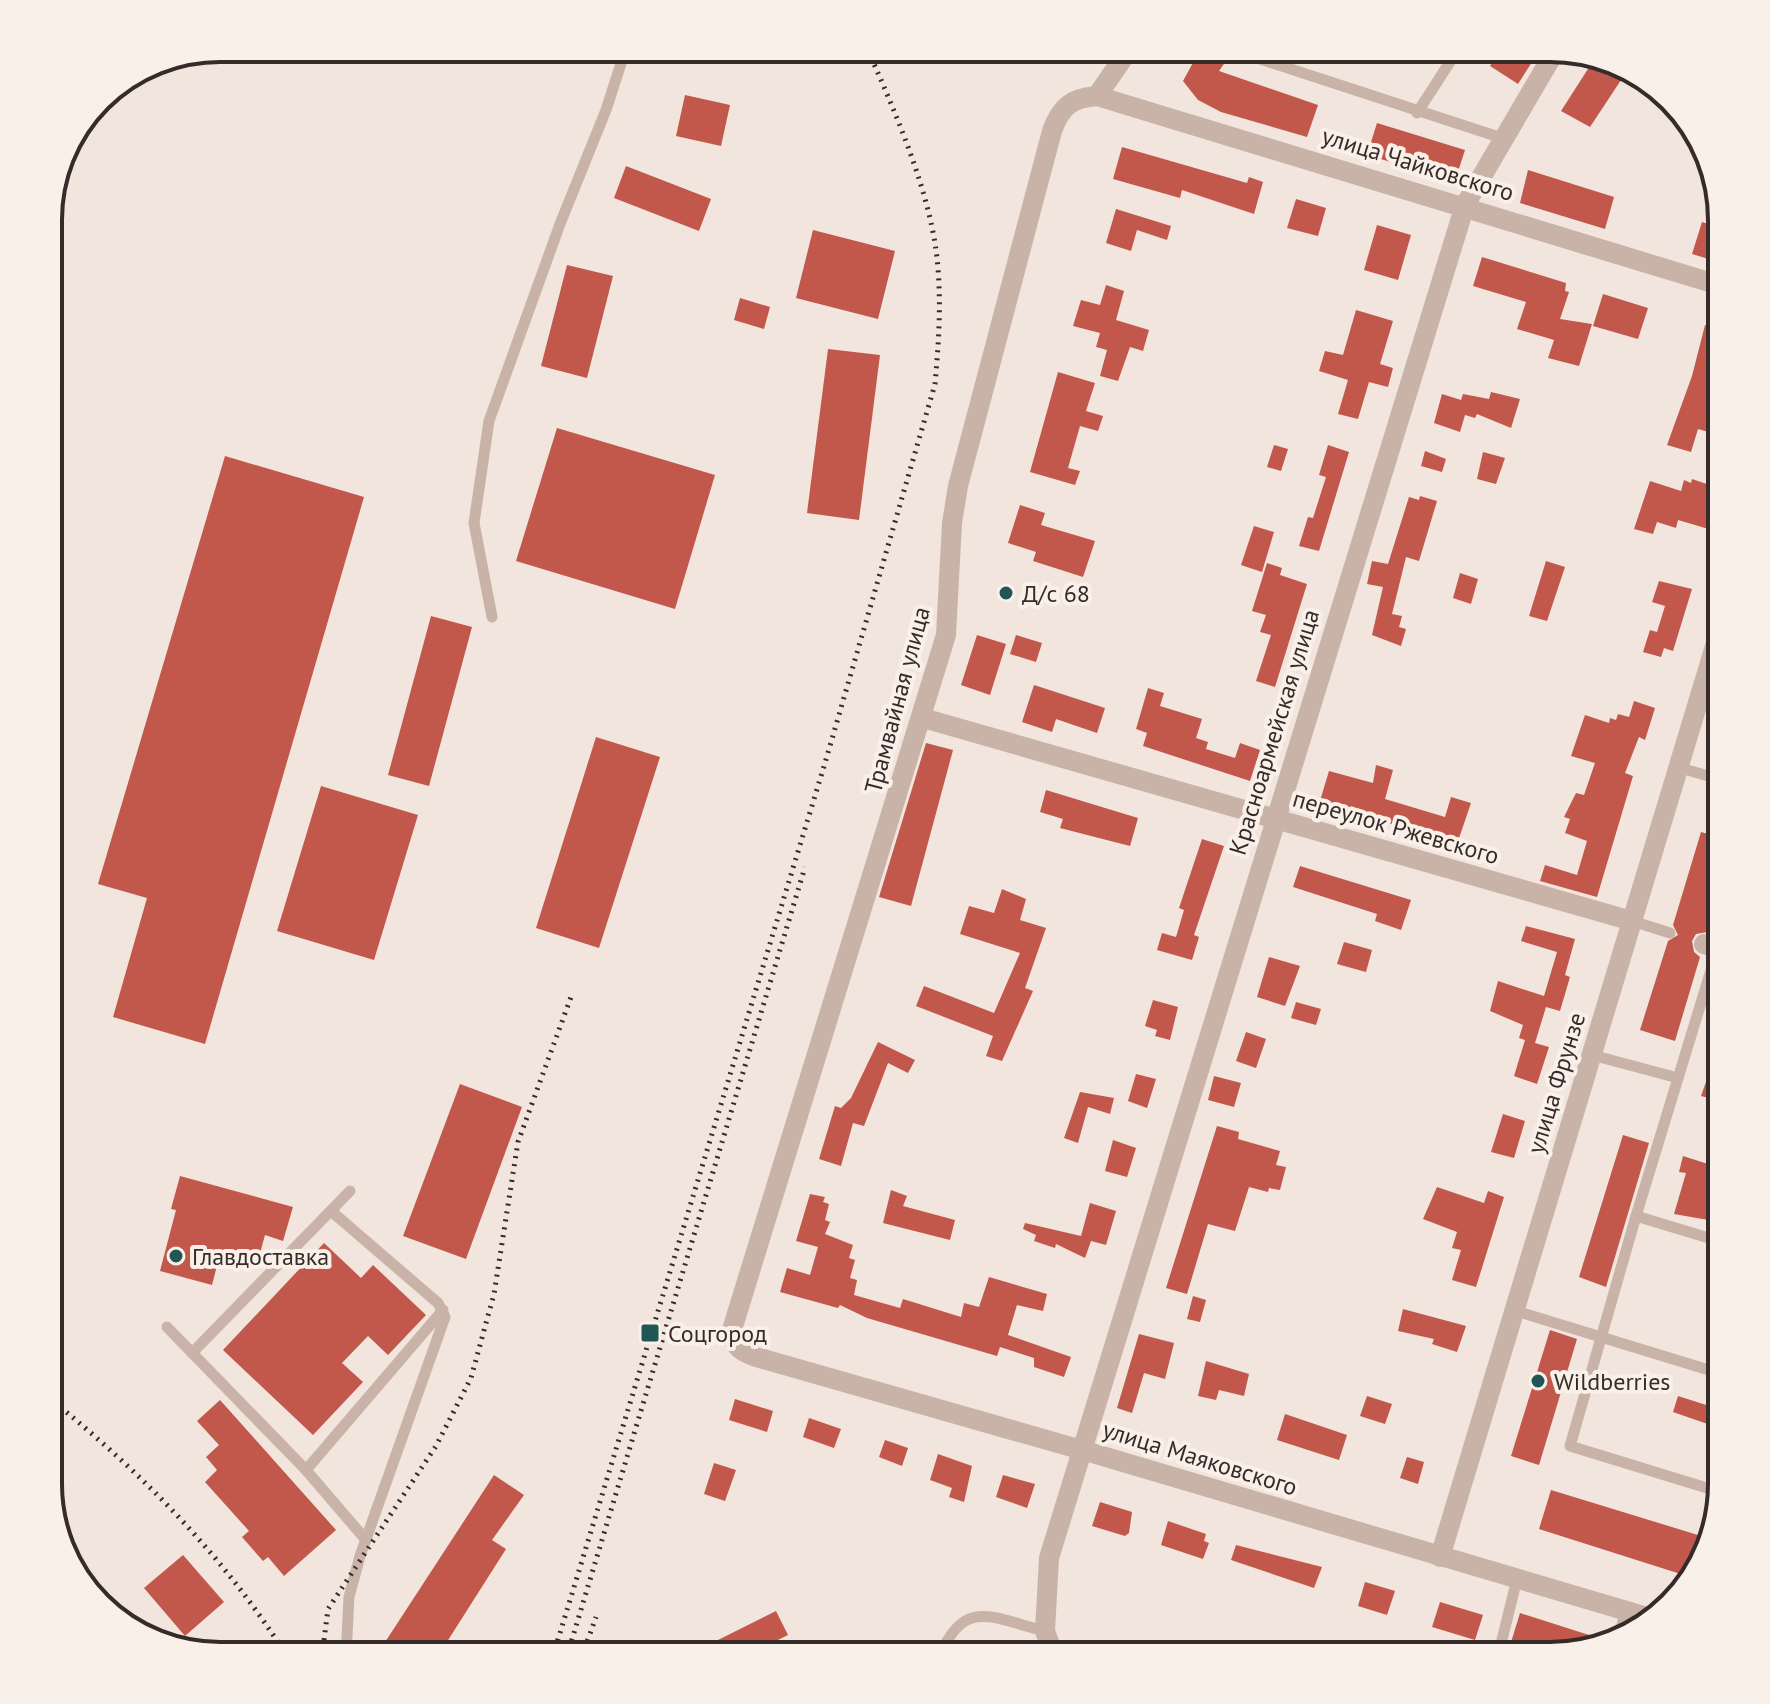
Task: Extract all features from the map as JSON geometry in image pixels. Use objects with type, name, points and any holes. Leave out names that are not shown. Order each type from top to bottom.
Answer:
[{"type":"street","points":[[1097,96],[1120,62]]},
{"type":"street","name":"Красноармейская улица","points":[[1045,1631],[1049,1558],[1273,819],[1465,205],[1548,62]]},
{"type":"street","name":"улица Чайковского","points":[[1097,96],[1465,205],[1708,282]]},
{"type":"street","name":"Трамвайная улица","points":[[734,1344],[732,1320],[923,718],[949,620],[948,570],[958,486],[1052,131],[1068,104],[1076,98],[1097,96]]},
{"type":"street","name":"улица Фрунзе","points":[[1440,1557],[1708,668]]},
{"type":"street","name":"переулок Ржевского","points":[[923,718],[1632,921]]},
{"type":"street","name":"улица Маяковского","points":[[734,1344],[743,1353],[756,1357],[1639,1615]]},
{"type":"street","points":[[1627,1621],[1630,1612]]},
{"type":"street","points":[[1045,1631],[1049,1642]]},
{"type":"lane","points":[[492,617],[474,523],[489,421],[621,62]]},
{"type":"lane","points":[[1268,62],[1417,113],[1502,138]]},
{"type":"lane","points":[[1417,113],[1450,62]]},
{"type":"lane","points":[[1677,767],[1708,776]]},
{"type":"lane","name":"переулок Ржевского","points":[[1632,921],[1670,933]]},
{"type":"lane","points":[[1708,972],[1570,1446],[1708,1488]]},
{"type":"lane","points":[[1592,1055],[1678,1078]]},
{"type":"lane","points":[[192,1353],[350,1191]]},
{"type":"lane","points":[[331,1211],[443,1310],[444,1325],[366,1540],[349,1597],[347,1642]]},
{"type":"lane","points":[[1636,1216],[1708,1238]]},
{"type":"lane","points":[[306,1470],[443,1310]]},
{"type":"lane","points":[[1516,1311],[1708,1370]]},
{"type":"lane","points":[[167,1327],[306,1470],[366,1540]]},
{"type":"lane","points":[[1501,1642],[1517,1579]]},
{"type":"lane","points":[[947,1642],[961,1620],[975,1615],[1045,1631]]},
{"type":"building","points":[[1193,62],[1225,62],[1219,71],[1318,105],[1307,137],[1221,112],[1198,100],[1183,81]]},
{"type":"building","points":[[1492,62],[1532,62],[1518,84],[1490,66]]},
{"type":"building","points":[[1589,67],[1622,79],[1590,127],[1561,111]]},
{"type":"building","points":[[685,95],[730,105],[721,146],[676,136]]},
{"type":"building","points":[[1377,123],[1465,150],[1455,181],[1367,155]]},
{"type":"building","points":[[1122,147],[1247,183],[1249,177],[1263,182],[1254,214],[1182,190],[1180,198],[1113,179]]},
{"type":"building","points":[[626,166],[711,199],[699,231],[614,198]]},
{"type":"building","points":[[1528,170],[1614,197],[1605,229],[1520,203]]},
{"type":"building","points":[[1296,199],[1326,208],[1318,236],[1287,228]]},
{"type":"building","points":[[1116,209],[1171,226],[1167,240],[1137,230],[1131,251],[1106,243]]},
{"type":"building","points":[[1702,222],[1708,224],[1708,259],[1692,254]]},
{"type":"building","points":[[1377,225],[1411,235],[1398,280],[1364,270]]},
{"type":"building","points":[[813,230],[895,251],[878,319],[796,298]]},
{"type":"building","points":[[1482,257],[1566,283],[1565,291],[1569,292],[1560,319],[1592,324],[1579,366],[1548,358],[1554,340],[1517,329],[1526,302],[1473,286]]},
{"type":"building","points":[[567,265],[613,276],[587,378],[541,366]]},
{"type":"building","points":[[1106,285],[1124,291],[1116,320],[1149,330],[1143,351],[1130,347],[1118,381],[1100,376],[1107,350],[1096,347],[1100,333],[1073,326],[1081,300],[1100,305]]},
{"type":"building","points":[[1603,294],[1648,308],[1638,339],[1593,326]]},
{"type":"building","points":[[740,298],[770,307],[764,329],[734,320]]},
{"type":"building","points":[[1356,310],[1393,321],[1380,364],[1393,368],[1388,387],[1369,382],[1358,419],[1338,414],[1348,380],[1319,371],[1325,351],[1343,355]]},
{"type":"building","points":[[1705,325],[1708,326],[1708,432],[1698,429],[1691,452],[1667,445],[1692,376]]},
{"type":"building","points":[[828,349],[880,355],[859,520],[807,513]]},
{"type":"building","points":[[1058,372],[1095,383],[1086,411],[1103,416],[1098,431],[1080,426],[1068,468],[1080,471],[1075,485],[1030,472]]},
{"type":"building","points":[[1491,392],[1520,399],[1511,428],[1477,414],[1475,418],[1465,415],[1460,432],[1434,423],[1442,394],[1461,400],[1463,394],[1489,399]]},
{"type":"building","points":[[557,428],[715,475],[675,609],[516,561]]},
{"type":"building","points":[[1274,445],[1288,449],[1281,471],[1267,467]]},
{"type":"building","points":[[1328,445],[1349,452],[1319,551],[1299,546],[1308,517],[1313,518],[1326,477],[1319,475]]},
{"type":"building","points":[[1425,451],[1446,459],[1442,472],[1421,466]]},
{"type":"building","points":[[1483,452],[1505,458],[1496,484],[1477,479]]},
{"type":"building","points":[[225,456],[364,497],[205,1044],[113,1017],[147,898],[98,884]]},
{"type":"building","points":[[1692,479],[1708,484],[1708,529],[1678,520],[1676,528],[1657,522],[1653,534],[1634,529],[1650,481],[1681,491],[1684,480],[1691,483]]},
{"type":"building","points":[[1420,496],[1437,501],[1419,561],[1406,557],[1392,614],[1402,616],[1399,627],[1406,629],[1401,646],[1372,635],[1383,587],[1367,584],[1372,561],[1388,564],[1409,497],[1419,500]]},
{"type":"building","points":[[1020,505],[1045,513],[1041,525],[1095,541],[1083,577],[1033,561],[1036,552],[1008,543]]},
{"type":"building","points":[[1254,526],[1274,532],[1262,572],[1241,565]]},
{"type":"building","points":[[1546,561],[1565,567],[1547,621],[1529,616]]},
{"type":"building","points":[[1267,563],[1282,568],[1280,575],[1307,584],[1275,687],[1256,681],[1271,635],[1260,632],[1266,615],[1252,611]]},
{"type":"building","points":[[1460,573],[1478,579],[1471,604],[1453,598]]},
{"type":"building","points":[[1659,581],[1692,589],[1673,651],[1664,648],[1661,657],[1643,652],[1650,630],[1657,632],[1665,606],[1652,602]]},
{"type":"building","points":[[431,616],[472,627],[429,786],[388,775]]},
{"type":"building","points":[[977,635],[1006,644],[990,695],[961,685]]},
{"type":"building","points":[[1016,635],[1042,643],[1036,662],[1010,654]]},
{"type":"building","points":[[1034,685],[1105,708],[1097,733],[1056,719],[1052,732],[1022,722]]},
{"type":"building","points":[[1148,688],[1164,693],[1160,706],[1202,719],[1196,738],[1208,742],[1206,749],[1235,758],[1240,743],[1260,750],[1250,781],[1143,746],[1147,733],[1136,729]]},
{"type":"building","points":[[1634,701],[1655,708],[1645,740],[1639,737],[1625,773],[1633,776],[1597,897],[1540,881],[1545,865],[1577,875],[1587,841],[1565,833],[1570,819],[1564,817],[1576,793],[1584,795],[1595,763],[1571,756],[1585,715],[1609,723],[1610,718],[1616,720],[1618,714],[1629,717]]},
{"type":"building","points":[[596,737],[660,757],[599,948],[536,928]]},
{"type":"building","points":[[926,743],[953,750],[911,906],[879,897]]},
{"type":"building","points":[[1376,765],[1393,770],[1385,799],[1445,817],[1451,797],[1471,803],[1457,844],[1378,820],[1375,830],[1361,826],[1364,818],[1319,804],[1329,771],[1373,783]]},
{"type":"building","points":[[321,786],[418,815],[374,960],[277,931]]},
{"type":"building","points":[[1046,790],[1138,818],[1130,846],[1060,828],[1063,819],[1040,812]]},
{"type":"building","points":[[1701,832],[1708,834],[1708,932],[1696,934],[1692,941],[1694,952],[1700,957],[1675,1041],[1640,1030],[1668,941],[1678,935],[1673,925]]},
{"type":"building","points":[[1202,839],[1224,846],[1194,935],[1199,937],[1192,960],[1157,950],[1162,933],[1176,937],[1184,910],[1179,908]]},
{"type":"building","points":[[1300,866],[1411,900],[1401,930],[1375,921],[1377,914],[1293,887]]},
{"type":"building","points":[[1002,889],[1026,899],[1020,920],[1046,928],[1025,988],[1033,991],[1002,1061],[986,1056],[993,1036],[916,1006],[924,986],[994,1013],[1020,953],[960,934],[969,906],[994,913]]},
{"type":"building","points":[[1526,926],[1575,939],[1565,975],[1570,977],[1560,1011],[1546,1007],[1535,1043],[1549,1047],[1537,1084],[1514,1076],[1525,1040],[1519,1038],[1523,1025],[1490,1011],[1498,981],[1544,996],[1557,952],[1521,941]]},
{"type":"building","points":[[1344,942],[1372,950],[1366,972],[1337,964]]},
{"type":"building","points":[[1269,957],[1300,966],[1285,1006],[1257,997]]},
{"type":"building","points":[[1153,1000],[1178,1007],[1170,1040],[1155,1036],[1157,1030],[1145,1026]]},
{"type":"building","points":[[1296,1002],[1321,1009],[1316,1025],[1291,1018]]},
{"type":"building","points":[[1246,1032],[1266,1039],[1256,1068],[1236,1061]]},
{"type":"building","points":[[878,1042],[915,1060],[908,1073],[888,1063],[864,1126],[853,1123],[841,1166],[819,1159],[835,1106],[841,1108],[851,1098]]},
{"type":"building","points":[[1136,1074],[1156,1079],[1147,1108],[1128,1101]]},
{"type":"building","points":[[1214,1076],[1241,1083],[1234,1107],[1208,1100]]},
{"type":"building","points":[[1707,1079],[1708,1079],[1708,1098],[1701,1096]]},
{"type":"building","points":[[460,1084],[522,1107],[466,1259],[403,1236]]},
{"type":"building","points":[[1080,1092],[1114,1098],[1110,1114],[1088,1107],[1078,1143],[1064,1138]]},
{"type":"building","points":[[1503,1114],[1525,1121],[1514,1158],[1491,1152]]},
{"type":"building","points":[[1217,1126],[1239,1132],[1238,1139],[1280,1151],[1276,1165],[1286,1167],[1280,1190],[1269,1188],[1268,1192],[1249,1187],[1235,1231],[1208,1224],[1187,1294],[1166,1288]]},
{"type":"building","points":[[1623,1135],[1649,1143],[1606,1287],[1579,1277]]},
{"type":"building","points":[[1113,1140],[1136,1148],[1127,1177],[1105,1171]]},
{"type":"building","points":[[1683,1156],[1708,1164],[1708,1220],[1674,1214],[1686,1173],[1679,1172]]},
{"type":"building","points":[[180,1176],[293,1207],[283,1241],[265,1235],[256,1268],[219,1258],[212,1285],[160,1271],[176,1210],[171,1209]]},
{"type":"building","points":[[1437,1187],[1484,1203],[1488,1191],[1504,1197],[1476,1287],[1452,1280],[1461,1250],[1452,1248],[1457,1232],[1423,1219]]},
{"type":"building","points":[[891,1190],[907,1196],[903,1206],[955,1220],[950,1240],[883,1223]]},
{"type":"building","points":[[810,1194],[825,1197],[823,1202],[829,1204],[825,1220],[830,1222],[825,1234],[853,1245],[849,1258],[855,1260],[850,1278],[857,1280],[854,1295],[900,1308],[903,1299],[961,1317],[964,1303],[979,1307],[989,1277],[1047,1294],[1043,1311],[1017,1305],[1008,1335],[1071,1357],[1064,1377],[1034,1367],[1034,1358],[1000,1347],[997,1356],[867,1318],[840,1305],[838,1308],[780,1292],[787,1268],[810,1275],[818,1247],[796,1241]]},
{"type":"building","points":[[1090,1203],[1116,1211],[1106,1245],[1091,1241],[1085,1258],[1056,1244],[1055,1248],[1034,1241],[1036,1235],[1023,1229],[1025,1223],[1081,1236]]},
{"type":"building","points":[[324,1243],[361,1278],[373,1265],[426,1315],[388,1355],[368,1336],[342,1363],[363,1382],[313,1435],[223,1350]]},
{"type":"building","points":[[1193,1296],[1206,1300],[1200,1322],[1187,1319]]},
{"type":"building","points":[[1403,1309],[1466,1326],[1457,1352],[1432,1344],[1434,1339],[1398,1331]]},
{"type":"building","points":[[1550,1330],[1577,1339],[1539,1465],[1511,1456]]},
{"type":"building","points":[[1139,1334],[1174,1343],[1165,1379],[1144,1373],[1132,1413],[1117,1408]]},
{"type":"building","points":[[1206,1361],[1249,1374],[1244,1396],[1219,1390],[1216,1400],[1198,1396]]},
{"type":"building","points":[[1367,1396],[1392,1404],[1385,1424],[1360,1416]]},
{"type":"building","points":[[1678,1396],[1708,1406],[1708,1424],[1673,1412]]},
{"type":"building","points":[[735,1399],[773,1411],[767,1432],[729,1420]]},
{"type":"building","points":[[220,1400],[336,1530],[284,1576],[268,1557],[263,1561],[242,1537],[249,1531],[205,1482],[217,1470],[206,1457],[219,1445],[197,1421]]},
{"type":"building","points":[[1285,1414],[1347,1435],[1339,1460],[1277,1440]]},
{"type":"building","points":[[809,1418],[841,1429],[834,1448],[803,1437]]},
{"type":"building","points":[[885,1440],[908,1448],[902,1466],[879,1457]]},
{"type":"building","points":[[938,1454],[972,1466],[964,1502],[949,1497],[952,1488],[930,1480]]},
{"type":"building","points":[[1407,1457],[1424,1462],[1418,1484],[1400,1478]]},
{"type":"building","points":[[714,1463],[736,1470],[725,1501],[704,1494]]},
{"type":"building","points":[[494,1475],[524,1495],[492,1540],[506,1549],[447,1642],[385,1642]]},
{"type":"building","points":[[1003,1475],[1035,1484],[1027,1508],[996,1497]]},
{"type":"building","points":[[1551,1490],[1700,1536],[1680,1574],[1539,1529]]},
{"type":"building","points":[[1100,1502],[1132,1512],[1129,1533],[1125,1536],[1092,1526]]},
{"type":"building","points":[[1168,1521],[1206,1534],[1204,1541],[1209,1543],[1203,1559],[1161,1545]]},
{"type":"building","points":[[1236,1545],[1322,1567],[1314,1588],[1231,1560]]},
{"type":"building","points":[[183,1555],[224,1602],[185,1636],[144,1588]]},
{"type":"building","points":[[1365,1582],[1395,1591],[1387,1615],[1358,1606]]},
{"type":"building","points":[[1440,1602],[1483,1615],[1475,1640],[1432,1627]]},
{"type":"building","points":[[776,1611],[788,1635],[774,1642],[714,1642]]},
{"type":"building","points":[[1520,1613],[1593,1636],[1571,1641],[1511,1642]]},
{"type":"railway","points":[[557,1642],[825,763],[935,384],[939,301],[932,225],[908,148],[873,62]]},
{"type":"railway","points":[[571,1642],[805,867]]},
{"type":"railway","points":[[324,1642],[328,1609],[436,1446],[471,1378],[494,1294],[518,1142],[571,997]]},
{"type":"railway","points":[[62,1409],[148,1485],[208,1549],[278,1642]]},
{"type":"railway","points":[[587,1642],[596,1617]]},
{"type":"place","name":"Д/с 68","points":[[1006,593]]},
{"type":"place","name":"Главдоставка","points":[[176,1256]]},
{"type":"place","name":"Соцгород","points":[[650,1333]]},
{"type":"place","name":"Wildberries","points":[[1538,1381]]}]
